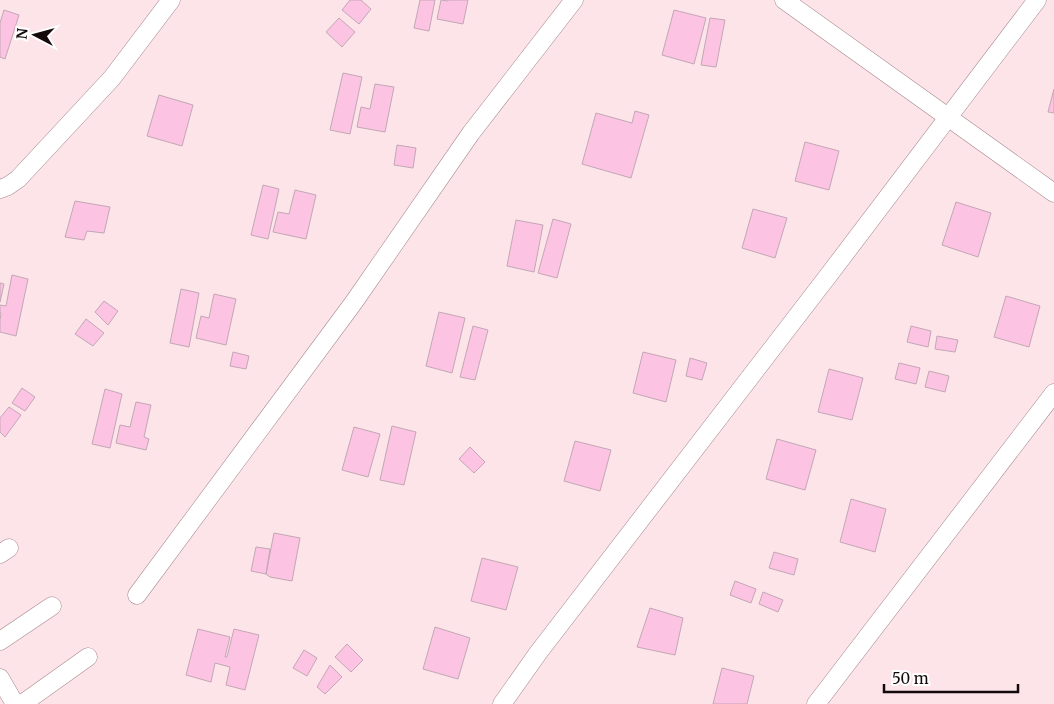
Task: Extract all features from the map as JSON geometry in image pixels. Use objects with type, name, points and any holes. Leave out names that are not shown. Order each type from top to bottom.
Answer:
[{"type":"street","points":[[0,189],[18,180],[112,78],[171,0]]},
{"type":"street","points":[[137,595],[354,302],[471,133],[574,0]]},
{"type":"street","points":[[784,0],[1054,193]]},
{"type":"street","points":[[502,704],[544,646],[1037,0]]},
{"type":"street","points":[[816,704],[1054,393]]},
{"type":"street","points":[[0,641],[52,606]]},
{"type":"street","points":[[22,704],[88,657]]},
{"type":"street","points":[[0,678],[15,704]]},
{"type":"building","points":[[350,0],[361,0],[371,9],[359,24],[342,10]]},
{"type":"building","points":[[420,0],[435,0],[429,31],[414,28]]},
{"type":"building","points":[[441,0],[468,0],[463,24],[437,19]]},
{"type":"building","points":[[4,10],[19,15],[5,59],[0,57],[0,23]]},
{"type":"building","points":[[674,10],[706,18],[694,64],[662,55]]},
{"type":"building","points":[[339,18],[355,32],[342,47],[326,32]]},
{"type":"building","points":[[710,18],[725,20],[716,67],[701,65]]},
{"type":"building","points":[[343,73],[362,77],[350,134],[330,130]]},
{"type":"building","points":[[375,84],[394,87],[385,132],[357,127],[361,107],[370,109]]},
{"type":"building","points":[[1054,89],[1054,113],[1048,112]]},
{"type":"building","points":[[159,95],[193,105],[182,146],[147,136]]},
{"type":"building","points":[[635,111],[649,115],[631,178],[582,164],[596,113],[632,123]]},
{"type":"building","points":[[805,142],[839,151],[829,190],[795,181]]},
{"type":"building","points":[[397,145],[416,148],[413,168],[394,165]]},
{"type":"building","points":[[263,185],[279,189],[268,239],[251,235]]},
{"type":"building","points":[[295,190],[316,195],[306,239],[273,232],[278,212],[289,214]]},
{"type":"building","points":[[75,201],[110,207],[104,233],[87,231],[84,240],[65,237]]},
{"type":"building","points":[[956,202],[991,213],[978,257],[942,245]]},
{"type":"building","points":[[753,209],[787,218],[775,258],[742,248]]},
{"type":"building","points":[[553,219],[571,224],[557,278],[538,273]]},
{"type":"building","points":[[516,220],[543,225],[534,272],[507,266]]},
{"type":"building","points":[[12,275],[28,279],[16,336],[0,332],[0,305],[6,306]]},
{"type":"building","points":[[0,283],[4,284],[0,302]]},
{"type":"building","points":[[181,289],[199,293],[189,347],[170,343]]},
{"type":"building","points":[[214,294],[236,299],[226,345],[196,338],[201,316],[209,318]]},
{"type":"building","points":[[1006,296],[1040,306],[1029,347],[994,337]]},
{"type":"building","points":[[104,301],[118,311],[108,325],[95,312]]},
{"type":"building","points":[[439,312],[465,318],[452,373],[426,366]]},
{"type":"building","points":[[86,319],[104,333],[93,346],[75,334]]},
{"type":"building","points":[[473,326],[488,330],[475,380],[460,377]]},
{"type":"building","points":[[911,326],[931,331],[928,347],[907,342]]},
{"type":"building","points":[[937,336],[958,340],[955,352],[935,349]]},
{"type":"building","points":[[233,352],[249,356],[246,369],[230,366]]},
{"type":"building","points":[[643,352],[676,360],[666,402],[633,393]]},
{"type":"building","points":[[690,358],[707,363],[702,380],[686,376]]},
{"type":"building","points":[[899,363],[920,368],[916,384],[895,379]]},
{"type":"building","points":[[829,369],[863,378],[852,420],[818,412]]},
{"type":"building","points":[[929,371],[949,376],[945,392],[925,387]]},
{"type":"building","points":[[22,388],[35,397],[25,411],[12,403]]},
{"type":"building","points":[[105,389],[122,394],[110,448],[92,444]]},
{"type":"building","points":[[136,402],[151,405],[144,437],[149,439],[146,450],[116,443],[120,425],[130,427]]},
{"type":"building","points":[[9,407],[21,415],[5,437],[0,432],[0,418]]},
{"type":"building","points":[[392,426],[416,432],[404,485],[380,480]]},
{"type":"building","points":[[354,427],[380,434],[368,477],[342,470]]},
{"type":"building","points":[[777,439],[816,450],[805,490],[766,479]]},
{"type":"building","points":[[575,441],[611,450],[600,491],[564,481]]},
{"type":"building","points":[[470,447],[485,462],[474,473],[459,459]]},
{"type":"building","points":[[851,499],[886,509],[875,552],[840,542]]},
{"type":"building","points":[[274,533],[300,538],[292,581],[270,577],[266,574]]},
{"type":"building","points":[[256,547],[270,549],[266,574],[251,571]]},
{"type":"building","points":[[774,552],[798,559],[794,575],[769,568]]},
{"type":"building","points":[[482,558],[518,567],[506,610],[471,601]]},
{"type":"building","points":[[735,581],[756,589],[751,603],[730,595]]},
{"type":"building","points":[[763,592],[783,600],[778,612],[759,604]]},
{"type":"building","points":[[650,608],[683,618],[675,655],[637,647]]},
{"type":"building","points":[[435,627],[470,638],[458,679],[423,669]]},
{"type":"building","points":[[198,629],[230,637],[225,657],[227,657],[234,629],[259,635],[245,690],[226,685],[230,667],[215,663],[211,682],[186,675]]},
{"type":"building","points":[[347,644],[363,660],[351,672],[335,657]]},
{"type":"building","points":[[304,650],[317,658],[307,676],[293,668]]},
{"type":"building","points":[[330,665],[342,677],[325,694],[317,687]]},
{"type":"building","points":[[722,668],[754,676],[747,704],[713,704]]}]
